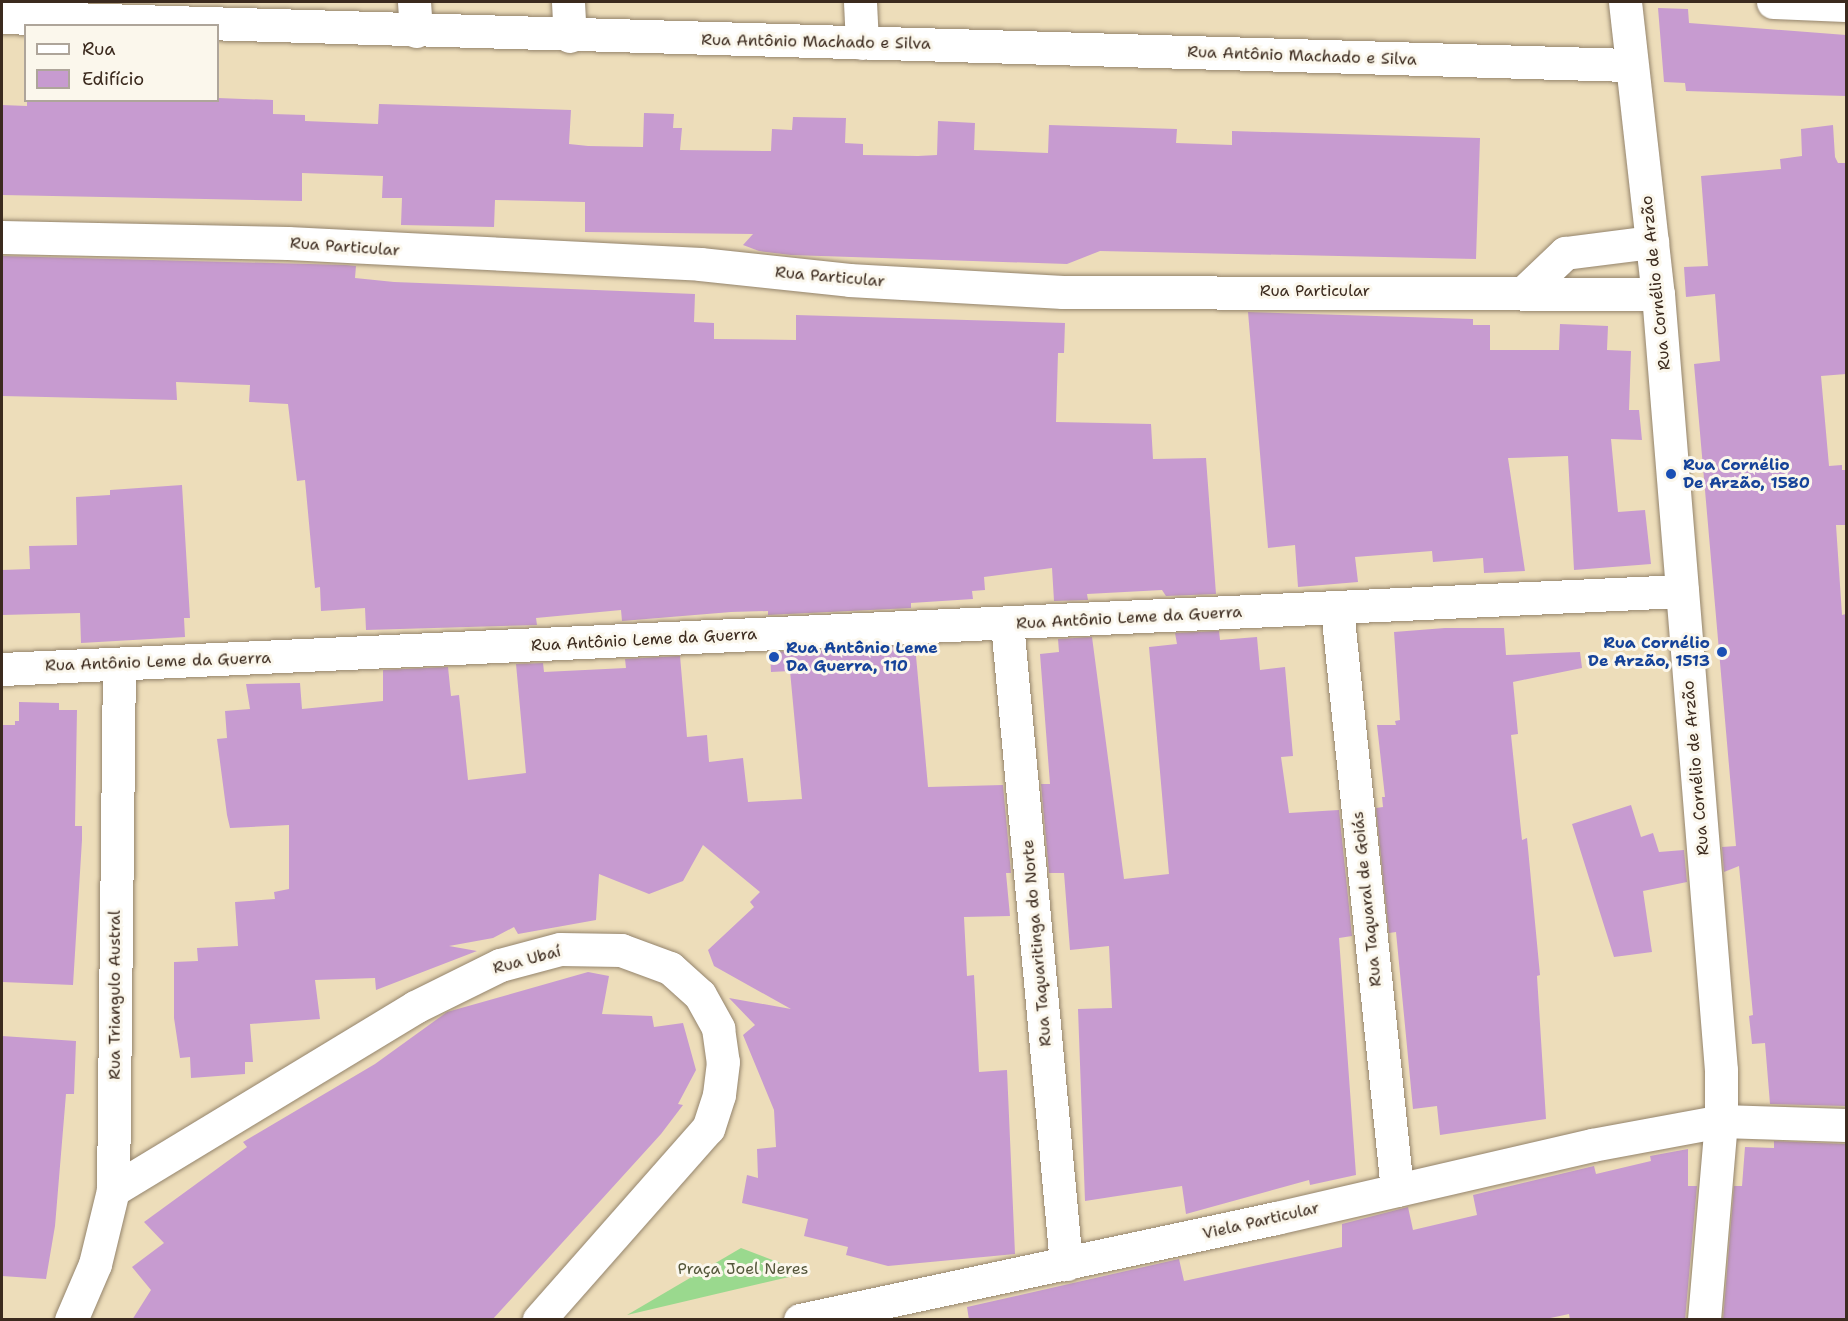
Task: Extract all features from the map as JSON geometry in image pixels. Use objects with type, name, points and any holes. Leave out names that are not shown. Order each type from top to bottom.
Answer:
[{"type":"street","points":[[568,2],[570,36]]},
{"type":"street","points":[[860,2],[862,43]]},
{"type":"street","name":"Rua Cornélio de Arzão","points":[[1625,2],[1659,294],[1721,1070],[1721,1121],[1704,1320]]},
{"type":"street","points":[[1773,2],[1846,5]]},
{"type":"street","name":"Rua Antônio Machado e Silva","points":[[2,17],[86,10],[415,16],[570,36],[1631,65]]},
{"type":"street","name":"Rua Particular","points":[[2,237],[288,243],[700,264],[849,280],[1063,292],[1659,294]]},
{"type":"street","points":[[1524,292],[1565,253],[1652,242]]},
{"type":"street","name":"Rua Antônio Leme da Guerra","points":[[2,669],[1336,609],[1682,591]]},
{"type":"street","name":"Rua Taquaral de Goiás","points":[[1336,609],[1397,1190]]},
{"type":"street","name":"Rua Taquaritinga do Norte","points":[[1007,623],[1066,1264]]},
{"type":"street","name":"Rua Triangulo Austral","points":[[71,1320],[94,1264],[114,1190],[119,664]]},
{"type":"street","name":"Rua Ubaí","points":[[114,1190],[415,1007],[500,965],[560,949],[621,950],[670,968],[700,995],[718,1028],[723,1062],[719,1095],[708,1128],[539,1320]]},
{"type":"street","name":"Viela Particular","points":[[800,1320],[1066,1264],[1592,1145],[1721,1121],[1846,1125]]},
{"type":"green space","name":"Praça Joel Neres","points":[[741,1248],[806,1273],[627,1315]]},
{"type":"building","points":[[1658,8],[1688,9],[1689,23],[1846,35],[1846,96],[1686,91],[1685,83],[1664,82]]},
{"type":"building","points":[[219,98],[273,100],[273,114],[305,115],[305,121],[378,124],[379,104],[571,110],[569,144],[643,147],[644,113],[674,114],[673,128],[682,128],[680,150],[771,151],[772,129],[792,130],[793,117],[846,118],[845,143],[863,144],[863,155],[937,155],[938,121],[975,123],[974,150],[1048,153],[1049,125],[1177,129],[1176,143],[1232,145],[1232,131],[1480,138],[1476,259],[1100,251],[1067,264],[791,255],[759,251],[743,245],[753,234],[585,232],[585,202],[495,200],[494,227],[401,225],[402,198],[382,198],[383,176],[302,173],[302,201],[2,195],[2,105],[27,106],[27,102],[219,102]]},
{"type":"building","points":[[1833,125],[1835,157],[1838,163],[1846,163],[1846,374],[1821,376],[1829,466],[1842,465],[1842,470],[1846,470],[1846,525],[1836,525],[1842,615],[1846,614],[1846,1106],[1770,1104],[1765,1043],[1752,1044],[1749,1016],[1753,1015],[1739,866],[1724,872],[1722,847],[1736,846],[1694,364],[1720,361],[1715,294],[1686,297],[1684,267],[1708,266],[1701,176],[1781,169],[1780,159],[1802,156],[1801,129]]},
{"type":"building","points":[[2,256],[346,265],[356,266],[355,278],[394,282],[695,294],[694,322],[714,323],[714,339],[796,340],[796,315],[1065,323],[1064,353],[1058,353],[1056,422],[1151,424],[1153,459],[1206,458],[1216,594],[1166,596],[1162,590],[1087,594],[1088,600],[1054,601],[1052,568],[984,577],[985,590],[972,591],[973,599],[911,603],[911,608],[768,615],[768,611],[731,612],[622,621],[621,610],[536,618],[537,625],[366,630],[365,608],[321,611],[320,587],[315,588],[305,480],[297,481],[288,404],[249,402],[250,385],[176,382],[177,400],[2,396]]},
{"type":"building","points":[[1248,312],[1473,319],[1473,325],[1490,325],[1490,350],[1559,350],[1560,324],[1608,326],[1607,350],[1631,351],[1629,410],[1639,410],[1642,440],[1611,439],[1618,512],[1645,510],[1651,564],[1574,570],[1568,456],[1508,458],[1525,571],[1484,573],[1483,558],[1433,562],[1432,551],[1355,557],[1358,582],[1298,587],[1295,545],[1268,548]]},
{"type":"building","points":[[182,485],[190,618],[184,618],[185,637],[81,643],[80,613],[2,615],[2,570],[30,569],[29,546],[77,545],[76,497],[110,495],[110,490]]},
{"type":"building","points":[[1445,628],[1504,628],[1506,655],[1580,652],[1582,668],[1513,682],[1518,734],[1511,735],[1522,840],[1527,838],[1540,975],[1537,976],[1546,1119],[1440,1135],[1437,1106],[1413,1109],[1396,932],[1389,933],[1376,808],[1383,807],[1382,797],[1385,797],[1377,725],[1396,725],[1395,721],[1400,720],[1394,632]]},
{"type":"building","points":[[1219,631],[1220,640],[1257,637],[1260,670],[1285,667],[1293,756],[1281,757],[1289,813],[1339,810],[1352,936],[1339,938],[1356,1175],[1310,1185],[1309,1180],[1186,1214],[1182,1186],[1085,1201],[1078,1009],[1112,1008],[1109,946],[1070,950],[1064,873],[1049,873],[1041,784],[1050,784],[1040,654],[1059,652],[1058,639],[1092,637],[1124,879],[1169,874],[1149,647],[1177,644],[1175,633]]},
{"type":"building","points":[[915,645],[928,787],[1003,785],[1011,873],[1006,873],[1010,916],[964,917],[967,976],[974,975],[979,1072],[1007,1070],[1015,1254],[888,1266],[846,1255],[848,1247],[804,1236],[808,1219],[742,1203],[747,1175],[758,1178],[757,1149],[776,1147],[774,1110],[743,1035],[755,1025],[729,998],[791,1009],[714,966],[708,950],[754,907],[750,902],[760,892],[703,845],[683,881],[649,894],[599,874],[596,920],[518,934],[514,927],[493,938],[449,946],[477,951],[376,990],[375,978],[315,980],[320,1019],[250,1024],[253,1062],[245,1062],[245,1074],[191,1078],[190,1057],[180,1058],[174,1018],[174,962],[198,961],[197,948],[238,946],[235,902],[275,899],[274,892],[289,889],[289,825],[230,828],[227,815],[217,739],[227,738],[225,711],[250,709],[246,684],[300,683],[302,709],[383,701],[383,670],[448,667],[451,696],[459,695],[468,780],[526,773],[516,664],[543,663],[544,672],[626,668],[625,659],[680,656],[687,737],[707,735],[709,762],[743,758],[748,802],[802,799],[790,671],[771,672],[770,652]]},
{"type":"building","points":[[19,702],[59,703],[59,710],[77,710],[75,826],[82,826],[82,840],[73,985],[2,982],[2,725],[15,725],[15,721],[19,721]]},
{"type":"building","points":[[1631,805],[1641,837],[1653,833],[1659,852],[1684,850],[1687,882],[1643,891],[1652,952],[1614,957],[1572,824]]},
{"type":"building","points":[[588,972],[609,976],[602,1014],[652,1016],[654,1027],[683,1023],[696,1070],[678,1104],[683,1105],[661,1134],[492,1320],[132,1320],[151,1290],[132,1267],[164,1243],[144,1222],[247,1147],[243,1142],[375,1064],[447,1012]]},
{"type":"building","points":[[2,1036],[76,1041],[74,1094],[66,1094],[55,1226],[46,1279],[2,1276]]},
{"type":"building","points":[[1774,1141],[1846,1144],[1846,1320],[1723,1320],[1734,1186],[1742,1186],[1745,1147],[1774,1148]]},
{"type":"building","points":[[1688,1149],[1688,1186],[1697,1186],[1685,1320],[1570,1320],[1569,1314],[1541,1320],[969,1320],[967,1307],[1179,1259],[1184,1281],[1342,1247],[1342,1224],[1408,1207],[1413,1230],[1477,1215],[1473,1195],[1594,1166],[1596,1174],[1651,1161],[1650,1156]]},
{"type":"place","name":"Rua Cornélio De Arzão, 1580","points":[[1671,474]]},
{"type":"place","name":"Rua Cornélio De Arzão, 1513","points":[[1722,652]]},
{"type":"place","name":"Rua Antônio Leme Da Guerra, 110","points":[[774,657]]}]
